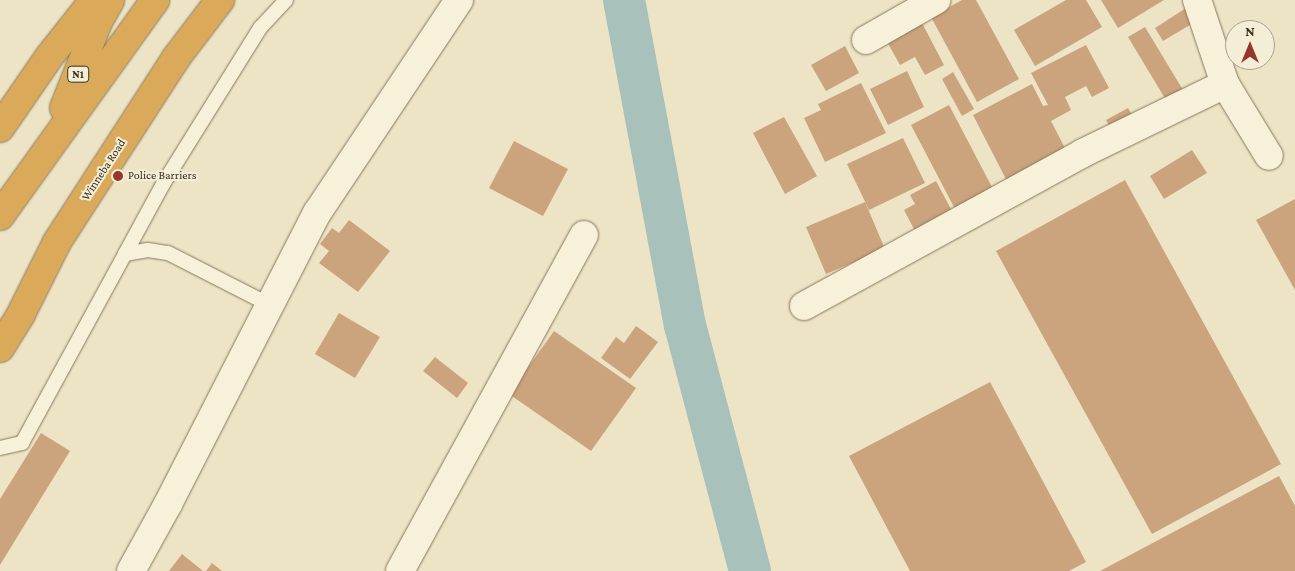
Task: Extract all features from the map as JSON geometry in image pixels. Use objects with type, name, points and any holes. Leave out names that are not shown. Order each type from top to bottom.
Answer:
[{"type":"highway","points":[[0,128],[49,57],[94,0]]},
{"type":"highway","name":"N1","points":[[0,216],[47,149],[98,22],[110,0]]},
{"type":"highway","points":[[47,149],[155,0]]},
{"type":"highway","name":"Winneba Road","points":[[0,348],[21,314],[57,242],[176,58],[220,0]]},
{"type":"street","points":[[131,571],[168,504],[317,213],[459,0]]},
{"type":"street","points":[[866,40],[936,0]]},
{"type":"street","points":[[1197,0],[1225,84],[1269,156]]},
{"type":"street","points":[[804,306],[1083,153],[1225,84]]},
{"type":"street","points":[[400,571],[584,235]]},
{"type":"lane","points":[[0,448],[22,443],[163,184],[260,28],[286,0]]},
{"type":"lane","points":[[125,254],[148,250],[168,253],[270,305]]},
{"type":"building","points":[[962,0],[976,0],[1019,79],[977,102],[931,17]]},
{"type":"building","points":[[1066,0],[1086,0],[1102,27],[1035,66],[1014,30]]},
{"type":"building","points":[[1101,0],[1164,0],[1118,28]]},
{"type":"building","points":[[1186,8],[1195,22],[1163,41],[1155,28]]},
{"type":"building","points":[[921,21],[944,65],[925,75],[915,57],[900,65],[886,40]]},
{"type":"building","points":[[1145,27],[1183,90],[1166,100],[1128,37]]},
{"type":"building","points":[[1086,45],[1109,88],[1092,97],[1086,86],[1065,97],[1071,110],[1051,121],[1069,156],[1010,187],[973,115],[1032,84],[1043,106],[1048,105],[1031,73]]},
{"type":"building","points":[[845,46],[859,73],[826,91],[811,65]]},
{"type":"building","points":[[907,71],[924,107],[888,125],[870,89]]},
{"type":"building","points":[[953,72],[974,109],[962,116],[942,79]]},
{"type":"building","points":[[861,83],[886,133],[825,162],[804,118],[821,110],[818,104]]},
{"type":"building","points":[[949,105],[993,189],[955,209],[911,125]]},
{"type":"building","points":[[1128,108],[1137,124],[1115,136],[1106,120]]},
{"type":"building","points":[[784,117],[817,176],[785,194],[753,133]]},
{"type":"building","points":[[903,138],[925,183],[869,210],[847,164]]},
{"type":"building","points":[[514,141],[568,169],[543,216],[489,188]]},
{"type":"building","points":[[1192,150],[1207,173],[1164,199],[1150,176]]},
{"type":"building","points":[[1125,180],[1281,464],[1152,534],[996,251]]},
{"type":"building","points":[[936,181],[952,211],[915,231],[904,210],[915,204],[910,195]]},
{"type":"building","points":[[1295,199],[1295,290],[1256,220]]},
{"type":"building","points":[[865,202],[885,249],[826,274],[806,227]]},
{"type":"building","points":[[349,220],[390,251],[358,292],[319,263],[329,251],[320,244],[332,228],[339,233]]},
{"type":"building","points":[[339,313],[380,337],[355,378],[315,354]]},
{"type":"building","points":[[636,326],[658,342],[630,379],[601,358],[616,337],[624,343]]},
{"type":"building","points":[[554,331],[636,388],[591,451],[509,394]]},
{"type":"building","points":[[435,357],[468,383],[457,398],[423,371]]},
{"type":"building","points":[[990,382],[1086,562],[1069,571],[910,571],[849,456]]},
{"type":"building","points":[[41,433],[70,451],[0,565],[0,499]]},
{"type":"building","points":[[1279,476],[1295,506],[1295,571],[1100,571]]},
{"type":"building","points":[[182,554],[203,571],[169,571]]},
{"type":"building","points":[[212,563],[222,571],[206,571]]},
{"type":"waterway","points":[[624,0],[685,325],[750,571]]},
{"type":"place","name":"Police Barriers","points":[[118,176]]}]
